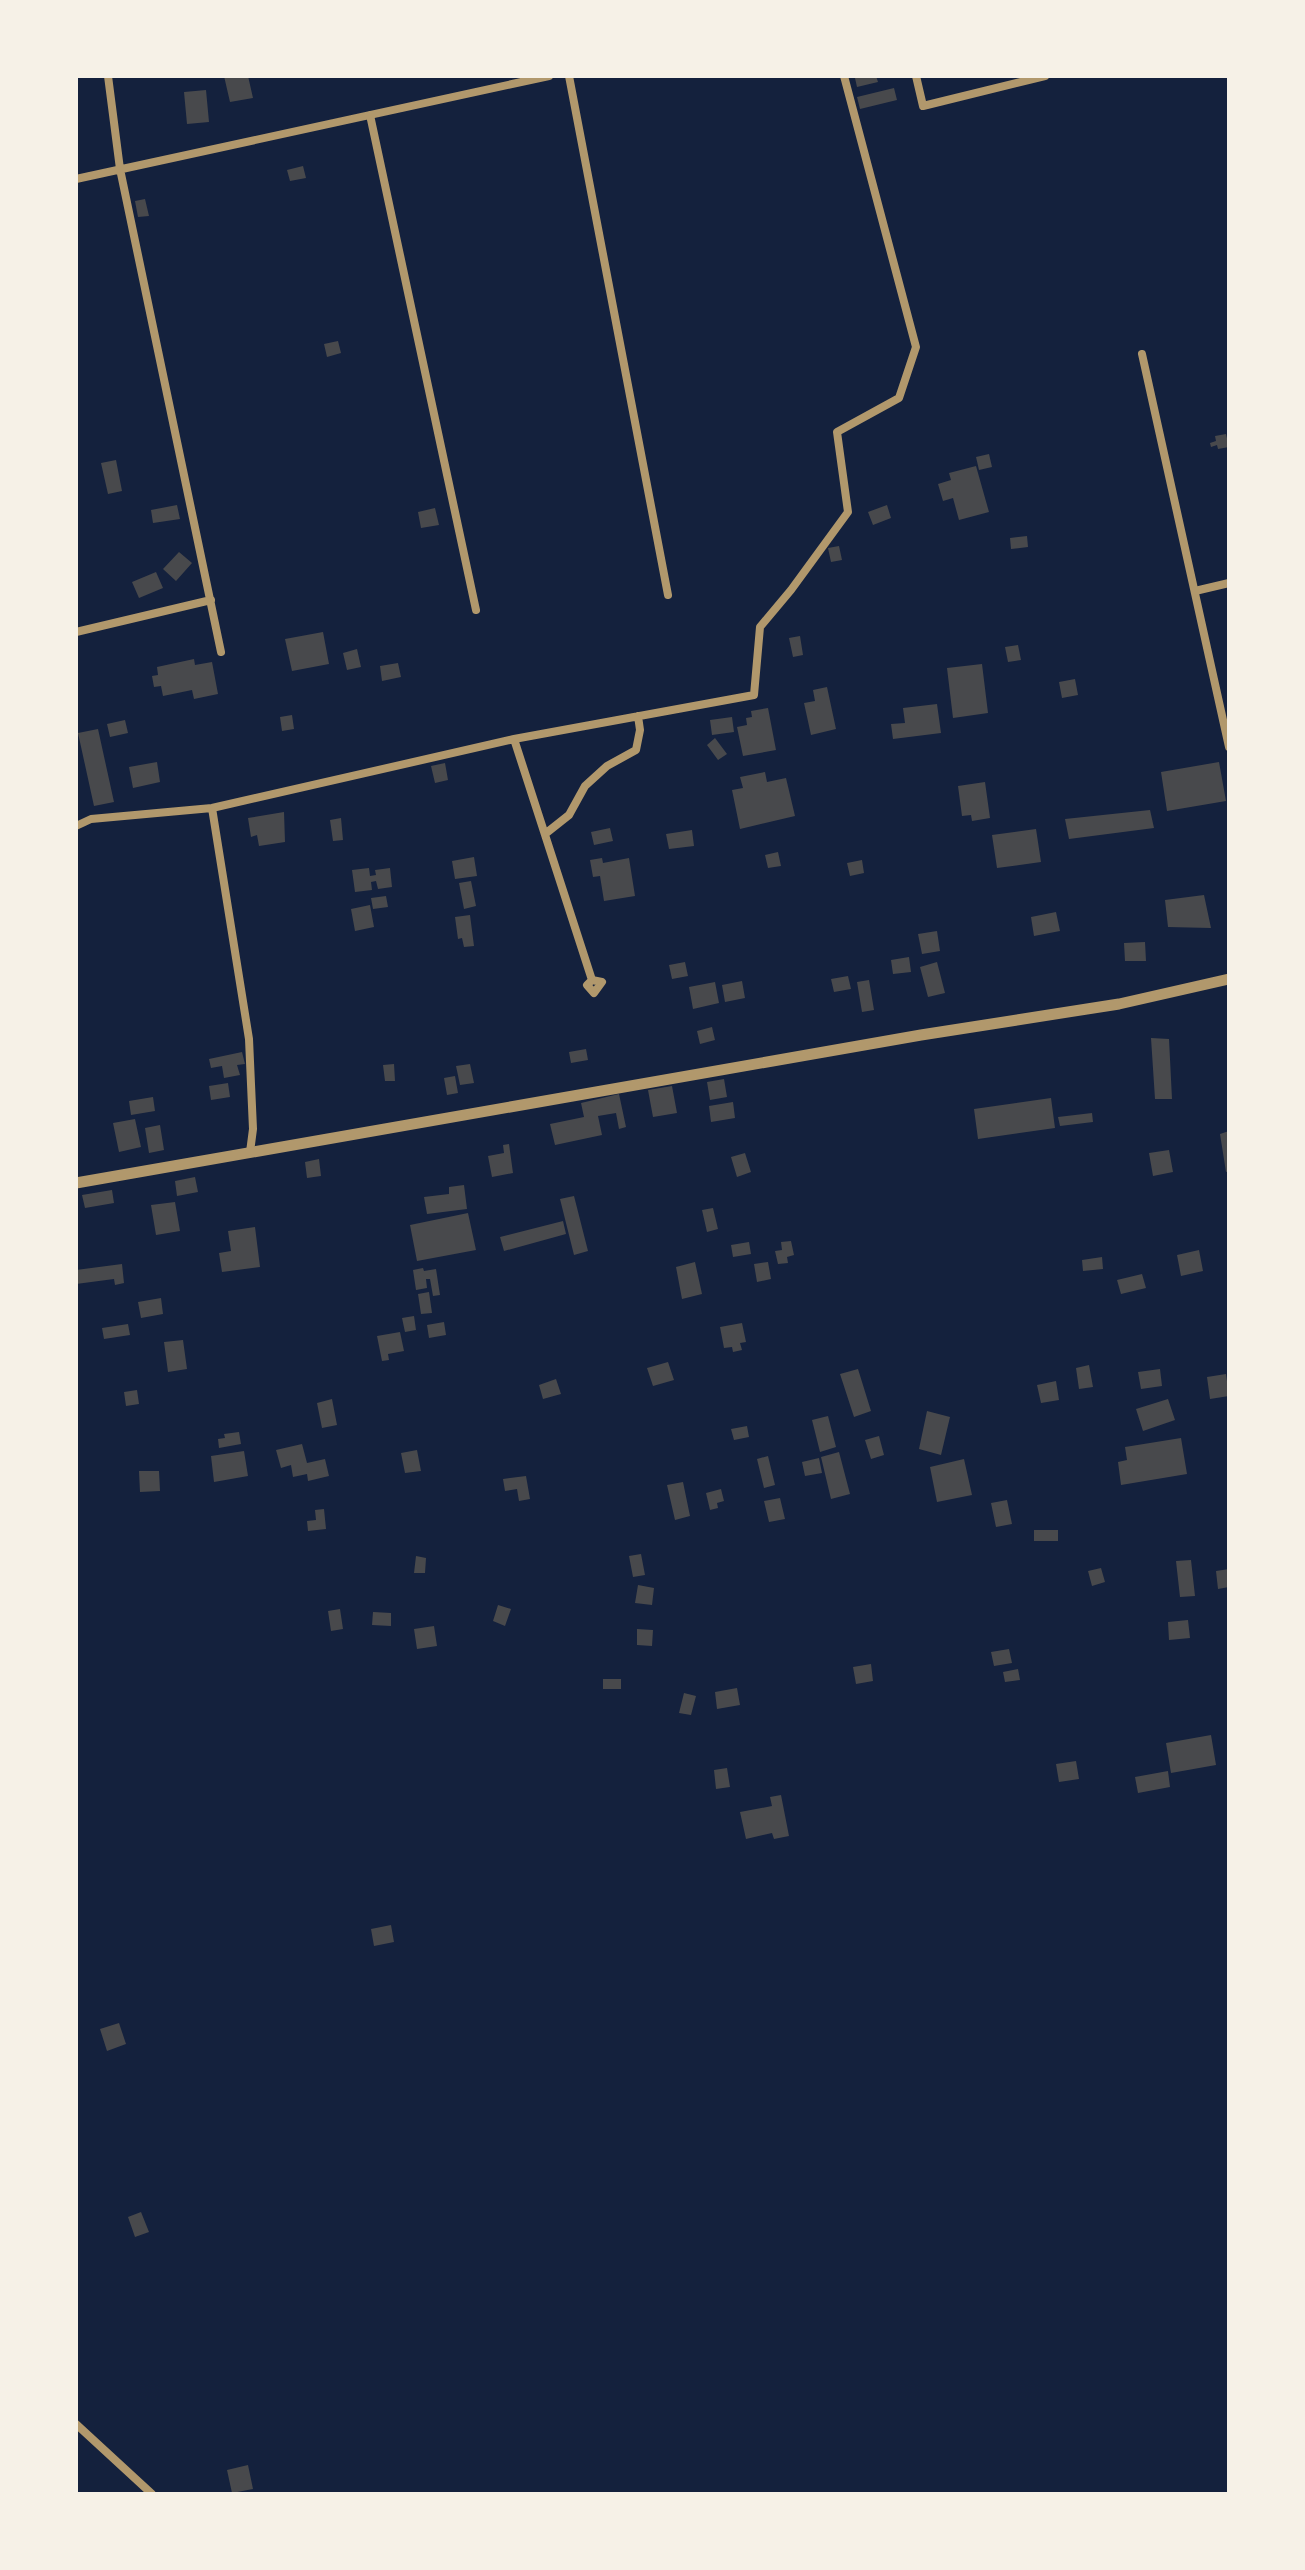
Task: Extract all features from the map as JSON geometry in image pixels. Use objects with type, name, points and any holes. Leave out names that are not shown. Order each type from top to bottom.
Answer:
[{"type":"street","points":[[108,76],[120,169],[221,652]]},
{"type":"street","points":[[76,179],[549,76]]},
{"type":"street","points":[[569,76],[668,595]]},
{"type":"street","points":[[76,826],[91,819],[212,808],[514,739],[754,695],[760,627],[848,512],[837,432],[899,398],[916,347],[844,76]]},
{"type":"street","points":[[916,76],[923,106],[1045,76]]},
{"type":"street","points":[[370,115],[476,610]]},
{"type":"street","points":[[1142,354],[1229,747]]},
{"type":"street","points":[[1195,591],[1229,583]]},
{"type":"street","points":[[76,632],[211,600]]},
{"type":"street","points":[[545,834],[569,815],[585,786],[607,766],[636,750],[640,730],[638,716]]},
{"type":"street","points":[[514,739],[592,980]]},
{"type":"street","points":[[212,808],[249,1039],[253,1129],[250,1152]]},
{"type":"street","points":[[76,1183],[921,1035],[1119,1004],[1229,979]]},
{"type":"street","points":[[76,2424],[152,2494]]},
{"type":"building","points":[[224,76],[248,76],[253,98],[230,102]]},
{"type":"building","points":[[876,76],[878,82],[857,87],[855,78]]},
{"type":"building","points":[[894,88],[897,100],[860,109],[857,97]]},
{"type":"building","points":[[206,90],[209,122],[187,124],[184,92]]},
{"type":"building","points":[[303,166],[306,178],[290,181],[287,170]]},
{"type":"building","points":[[145,199],[149,216],[138,217],[135,201]]},
{"type":"building","points":[[338,341],[341,353],[327,357],[324,344]]},
{"type":"building","points":[[1226,434],[1229,447],[1211,447],[1210,443],[1216,441],[1215,436]]},
{"type":"building","points":[[989,454],[992,467],[979,470],[976,457]]},
{"type":"building","points":[[116,460],[122,491],[108,494],[101,463]]},
{"type":"building","points":[[976,466],[989,512],[959,520],[953,498],[943,501],[938,484],[951,480],[949,473]]},
{"type":"building","points":[[177,505],[180,519],[153,523],[151,510]]},
{"type":"building","points":[[887,505],[891,518],[873,525],[868,512]]},
{"type":"building","points":[[435,508],[439,525],[421,528],[418,512]]},
{"type":"building","points":[[1027,536],[1028,547],[1011,549],[1010,538]]},
{"type":"building","points":[[839,546],[842,560],[831,562],[828,548]]},
{"type":"building","points":[[179,552],[192,563],[176,581],[163,569]]},
{"type":"building","points":[[156,572],[163,588],[139,598],[132,582]]},
{"type":"building","points":[[323,632],[329,664],[292,671],[285,639]]},
{"type":"building","points":[[800,636],[803,655],[793,657],[789,638]]},
{"type":"building","points":[[1018,645],[1021,660],[1008,662],[1005,647]]},
{"type":"building","points":[[357,649],[361,667],[347,670],[343,653]]},
{"type":"building","points":[[194,659],[195,665],[212,662],[218,694],[194,699],[192,690],[163,696],[161,686],[154,687],[152,676],[158,675],[157,667]]},
{"type":"building","points":[[398,663],[401,677],[382,681],[380,666]]},
{"type":"building","points":[[982,664],[988,713],[953,718],[947,668]]},
{"type":"building","points":[[1075,679],[1078,695],[1062,698],[1059,682]]},
{"type":"building","points":[[827,687],[836,729],[811,735],[804,703],[815,701],[813,690]]},
{"type":"building","points":[[937,704],[941,733],[893,739],[891,724],[905,723],[903,708]]},
{"type":"building","points":[[768,708],[776,750],[743,756],[737,727],[747,725],[746,718],[752,717],[751,711]]},
{"type":"building","points":[[292,715],[294,729],[282,731],[280,717]]},
{"type":"building","points":[[732,717],[734,732],[712,735],[710,720]]},
{"type":"building","points":[[125,720],[128,733],[110,737],[107,724]]},
{"type":"building","points":[[98,729],[114,802],[94,806],[78,733]]},
{"type":"building","points":[[715,738],[727,754],[718,760],[707,745]]},
{"type":"building","points":[[157,762],[160,782],[133,788],[129,767]]},
{"type":"building","points":[[1219,762],[1226,801],[1167,811],[1161,772]]},
{"type":"building","points":[[445,763],[448,780],[435,783],[431,766]]},
{"type":"building","points":[[765,772],[767,782],[786,778],[795,816],[740,829],[732,790],[743,788],[740,777]]},
{"type":"building","points":[[985,782],[990,818],[972,821],[971,815],[962,816],[958,786]]},
{"type":"building","points":[[1150,810],[1154,828],[1069,839],[1065,819]]},
{"type":"building","points":[[284,812],[285,842],[259,846],[257,835],[251,837],[248,818]]},
{"type":"building","points":[[341,818],[343,840],[333,841],[330,820]]},
{"type":"building","points":[[610,828],[613,841],[594,845],[591,832]]},
{"type":"building","points":[[1036,829],[1041,862],[997,868],[992,835]]},
{"type":"building","points":[[692,830],[694,846],[669,849],[666,834]]},
{"type":"building","points":[[778,852],[781,866],[768,868],[765,855]]},
{"type":"building","points":[[474,857],[477,876],[455,879],[452,861]]},
{"type":"building","points":[[602,858],[603,863],[629,858],[635,896],[604,901],[600,876],[593,877],[590,860]]},
{"type":"building","points":[[862,860],[864,873],[850,876],[847,863]]},
{"type":"building","points":[[369,868],[370,876],[376,875],[375,870],[390,868],[392,887],[378,889],[376,881],[371,882],[372,890],[355,892],[352,870]]},
{"type":"building","points":[[471,881],[476,906],[464,909],[459,883]]},
{"type":"building","points":[[1204,895],[1211,928],[1168,927],[1165,900]]},
{"type":"building","points":[[386,896],[388,907],[373,909],[371,898]]},
{"type":"building","points":[[370,905],[374,927],[355,931],[351,909]]},
{"type":"building","points":[[1056,912],[1060,931],[1034,936],[1031,917]]},
{"type":"building","points":[[470,915],[474,946],[464,947],[462,938],[458,939],[455,917]]},
{"type":"building","points":[[937,931],[940,951],[922,954],[918,934]]},
{"type":"building","points":[[1145,942],[1146,961],[1125,961],[1124,943]]},
{"type":"building","points":[[909,957],[911,972],[893,974],[891,960]]},
{"type":"building","points":[[685,962],[688,976],[672,979],[669,965]]},
{"type":"building","points":[[937,962],[945,993],[928,997],[920,967]]},
{"type":"building","points":[[848,976],[851,989],[834,992],[831,979]]},
{"type":"building","points":[[869,980],[874,1010],[862,1012],[857,982]]},
{"type":"building","points":[[742,981],[745,998],[725,1002],[722,985]]},
{"type":"building","points":[[715,982],[719,1003],[693,1009],[689,987]]},
{"type":"building","points":[[712,1027],[715,1040],[700,1044],[697,1031]]},
{"type":"building","points":[[1151,1038],[1169,1039],[1172,1099],[1155,1099]]},
{"type":"building","points":[[586,1049],[588,1060],[571,1063],[569,1052]]},
{"type":"building","points":[[242,1052],[245,1064],[237,1065],[240,1075],[224,1078],[222,1066],[211,1068],[209,1059]]},
{"type":"building","points":[[394,1064],[395,1081],[385,1081],[383,1065]]},
{"type":"building","points":[[470,1064],[474,1083],[460,1085],[456,1066]]},
{"type":"building","points":[[455,1076],[458,1093],[447,1095],[444,1078]]},
{"type":"building","points":[[724,1079],[727,1097],[710,1100],[707,1082]]},
{"type":"building","points":[[228,1083],[230,1097],[211,1100],[209,1086]]},
{"type":"building","points":[[672,1086],[677,1113],[653,1117],[648,1090]]},
{"type":"building","points":[[619,1094],[626,1127],[619,1129],[616,1113],[598,1116],[602,1135],[555,1145],[550,1124],[584,1117],[581,1103]]},
{"type":"building","points":[[153,1097],[155,1111],[131,1115],[129,1101]]},
{"type":"building","points":[[1051,1098],[1055,1128],[978,1139],[974,1109]]},
{"type":"building","points":[[733,1102],[735,1118],[711,1122],[709,1106]]},
{"type":"building","points":[[1092,1113],[1093,1122],[1060,1126],[1058,1117]]},
{"type":"building","points":[[135,1119],[141,1147],[119,1152],[113,1123]]},
{"type":"building","points":[[160,1125],[164,1150],[149,1153],[145,1128]]},
{"type":"building","points":[[1229,1131],[1229,1171],[1226,1172],[1220,1134]]},
{"type":"building","points":[[509,1144],[513,1173],[492,1177],[488,1156],[504,1153],[503,1145]]},
{"type":"building","points":[[1169,1150],[1173,1172],[1153,1176],[1149,1153]]},
{"type":"building","points":[[745,1153],[751,1172],[737,1177],[731,1157]]},
{"type":"building","points":[[319,1159],[321,1176],[307,1178],[305,1162]]},
{"type":"building","points":[[195,1177],[198,1192],[177,1196],[175,1181]]},
{"type":"building","points":[[464,1185],[467,1209],[427,1214],[424,1197],[449,1194],[449,1187]]},
{"type":"building","points":[[112,1190],[114,1203],[85,1208],[82,1195]]},
{"type":"building","points":[[574,1196],[588,1251],[574,1255],[560,1199]]},
{"type":"building","points":[[175,1202],[180,1231],[156,1235],[151,1205]]},
{"type":"building","points":[[713,1208],[718,1229],[707,1232],[702,1210]]},
{"type":"building","points":[[468,1213],[476,1250],[417,1261],[410,1225]]},
{"type":"building","points":[[563,1221],[566,1234],[504,1251],[500,1237]]},
{"type":"building","points":[[255,1227],[260,1267],[222,1272],[219,1253],[231,1251],[228,1231]]},
{"type":"building","points":[[791,1241],[794,1255],[787,1257],[788,1263],[778,1264],[775,1251],[782,1250],[781,1242]]},
{"type":"building","points":[[749,1242],[751,1254],[733,1257],[731,1245]]},
{"type":"building","points":[[1199,1250],[1203,1271],[1181,1276],[1177,1255]]},
{"type":"building","points":[[1102,1257],[1103,1269],[1083,1271],[1082,1260]]},
{"type":"building","points":[[695,1262],[702,1294],[682,1299],[676,1267]]},
{"type":"building","points":[[768,1262],[771,1279],[757,1282],[754,1264]]},
{"type":"building","points":[[122,1264],[124,1283],[115,1285],[114,1279],[76,1284],[76,1270]]},
{"type":"building","points":[[423,1268],[424,1271],[436,1269],[440,1295],[433,1296],[430,1279],[426,1279],[427,1288],[416,1290],[413,1270]]},
{"type":"building","points":[[1142,1274],[1146,1288],[1121,1294],[1117,1280]]},
{"type":"building","points":[[429,1292],[432,1313],[421,1314],[418,1294]]},
{"type":"building","points":[[161,1298],[163,1314],[141,1318],[138,1302]]},
{"type":"building","points":[[414,1316],[416,1330],[405,1332],[402,1318]]},
{"type":"building","points":[[444,1322],[446,1335],[429,1338],[427,1325]]},
{"type":"building","points":[[742,1323],[746,1342],[740,1343],[742,1350],[733,1352],[732,1347],[724,1348],[720,1327]]},
{"type":"building","points":[[128,1324],[130,1335],[104,1339],[102,1328]]},
{"type":"building","points":[[400,1332],[404,1351],[388,1354],[389,1360],[382,1361],[377,1336]]},
{"type":"building","points":[[183,1340],[187,1369],[168,1372],[164,1342]]},
{"type":"building","points":[[668,1362],[674,1380],[653,1386],[647,1368]]},
{"type":"building","points":[[1089,1365],[1093,1387],[1079,1389],[1076,1368]]},
{"type":"building","points":[[858,1369],[871,1411],[854,1417],[840,1374]]},
{"type":"building","points":[[1160,1369],[1162,1386],[1141,1389],[1138,1372]]},
{"type":"building","points":[[1226,1374],[1229,1396],[1210,1399],[1207,1377]]},
{"type":"building","points":[[556,1379],[561,1394],[543,1399],[539,1385]]},
{"type":"building","points":[[1056,1381],[1059,1400],[1041,1403],[1037,1385]]},
{"type":"building","points":[[137,1390],[139,1404],[126,1406],[124,1392]]},
{"type":"building","points":[[332,1399],[337,1425],[322,1428],[317,1403]]},
{"type":"building","points":[[1168,1399],[1175,1420],[1143,1431],[1136,1409]]},
{"type":"building","points":[[927,1411],[950,1417],[941,1455],[919,1449]]},
{"type":"building","points":[[828,1416],[836,1447],[820,1452],[812,1420]]},
{"type":"building","points":[[747,1426],[749,1437],[734,1440],[731,1429]]},
{"type":"building","points":[[239,1432],[241,1444],[219,1448],[218,1439],[225,1438],[224,1434]]},
{"type":"building","points":[[879,1436],[884,1455],[871,1459],[865,1440]]},
{"type":"building","points":[[1181,1438],[1187,1474],[1121,1485],[1118,1462],[1127,1460],[1125,1447]]},
{"type":"building","points":[[302,1444],[307,1463],[325,1459],[329,1476],[308,1481],[307,1474],[293,1477],[291,1465],[281,1468],[276,1450]]},
{"type":"building","points":[[417,1450],[421,1471],[405,1473],[401,1453]]},
{"type":"building","points":[[244,1451],[248,1476],[214,1482],[211,1456]]},
{"type":"building","points":[[839,1452],[850,1494],[831,1499],[821,1457]]},
{"type":"building","points":[[768,1456],[775,1485],[764,1488],[757,1459]]},
{"type":"building","points":[[819,1458],[822,1473],[805,1476],[802,1462]]},
{"type":"building","points":[[964,1459],[972,1495],[937,1502],[930,1467]]},
{"type":"building","points":[[139,1471],[159,1471],[160,1491],[140,1492]]},
{"type":"building","points":[[526,1476],[530,1499],[519,1501],[517,1489],[505,1491],[503,1479]]},
{"type":"building","points":[[683,1482],[690,1516],[675,1520],[667,1485]]},
{"type":"building","points":[[721,1489],[724,1501],[717,1503],[718,1508],[710,1510],[706,1493]]},
{"type":"building","points":[[780,1498],[785,1519],[769,1522],[764,1501]]},
{"type":"building","points":[[1007,1500],[1012,1524],[996,1527],[991,1503]]},
{"type":"building","points":[[324,1509],[326,1529],[308,1531],[307,1521],[316,1520],[315,1510]]},
{"type":"building","points":[[1034,1530],[1058,1530],[1058,1541],[1034,1541]]},
{"type":"building","points":[[641,1554],[645,1575],[633,1577],[629,1556]]},
{"type":"building","points":[[416,1556],[426,1558],[425,1573],[414,1573]]},
{"type":"building","points":[[1191,1560],[1195,1596],[1180,1597],[1176,1561]]},
{"type":"building","points":[[1101,1568],[1105,1582],[1092,1586],[1088,1571]]},
{"type":"building","points":[[1229,1569],[1229,1587],[1218,1589],[1216,1571]]},
{"type":"building","points":[[638,1585],[654,1588],[652,1605],[635,1603]]},
{"type":"building","points":[[498,1605],[511,1609],[505,1626],[493,1621]]},
{"type":"building","points":[[340,1609],[343,1629],[331,1631],[328,1611]]},
{"type":"building","points":[[373,1612],[391,1613],[391,1626],[372,1625]]},
{"type":"building","points":[[1188,1620],[1190,1638],[1169,1640],[1168,1622]]},
{"type":"building","points":[[434,1626],[437,1646],[417,1649],[414,1629]]},
{"type":"building","points":[[637,1629],[653,1630],[652,1646],[637,1645]]},
{"type":"building","points":[[1009,1649],[1012,1663],[994,1666],[991,1652]]},
{"type":"building","points":[[871,1664],[873,1681],[856,1684],[853,1667]]},
{"type":"building","points":[[1018,1669],[1020,1680],[1005,1682],[1003,1672]]},
{"type":"building","points":[[603,1679],[621,1679],[621,1689],[603,1689]]},
{"type":"building","points":[[737,1688],[740,1705],[717,1709],[715,1692]]},
{"type":"building","points":[[684,1693],[696,1696],[691,1715],[679,1713]]},
{"type":"building","points":[[1211,1735],[1216,1765],[1171,1773],[1166,1743]]},
{"type":"building","points":[[1076,1761],[1079,1779],[1059,1782],[1056,1764]]},
{"type":"building","points":[[727,1768],[730,1787],[716,1789],[714,1770]]},
{"type":"building","points":[[1168,1771],[1170,1787],[1138,1793],[1135,1777]]},
{"type":"building","points":[[781,1795],[789,1836],[774,1839],[772,1833],[746,1839],[740,1812],[772,1806],[770,1797]]},
{"type":"building","points":[[391,1925],[394,1942],[374,1946],[371,1929]]},
{"type":"building","points":[[119,2023],[126,2044],[107,2051],[100,2029]]},
{"type":"building","points":[[141,2212],[149,2232],[135,2237],[128,2217]]},
{"type":"building","points":[[248,2465],[253,2489],[232,2493],[227,2470]]}]
